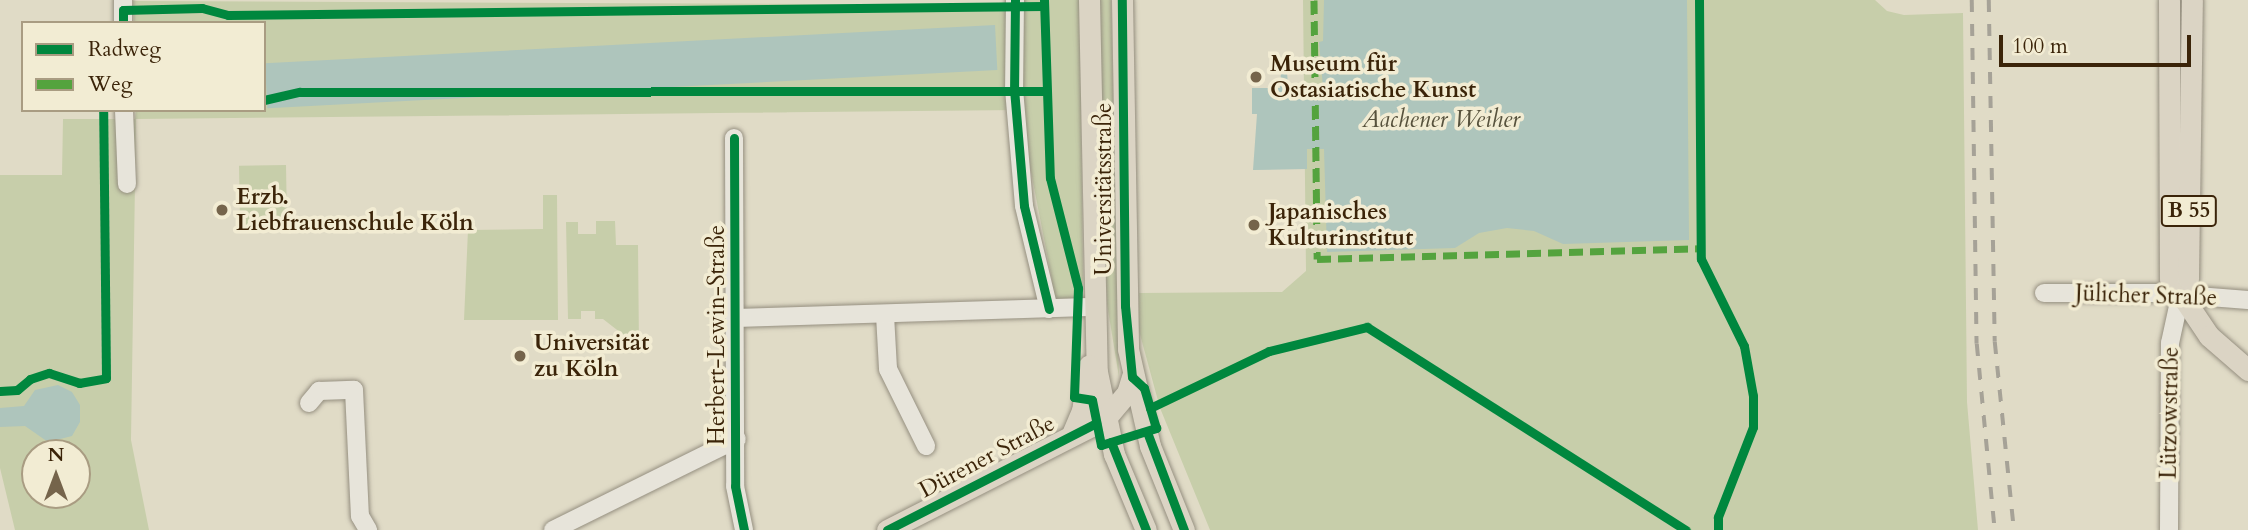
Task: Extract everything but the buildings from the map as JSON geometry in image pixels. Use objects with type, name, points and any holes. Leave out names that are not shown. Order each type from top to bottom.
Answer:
[{"type":"main road","name":"Universitätsstraße","points":[[1089,0],[1097,372],[1114,454],[1146,530]]},
{"type":"main road","name":"Universitätsstraße","points":[[1122,0],[1125,306],[1132,377],[1150,446],[1184,530]]},
{"type":"main road","name":"B 55","points":[[2169,0],[2170,278],[2180,297],[2209,336],[2248,370]]},
{"type":"main road","name":"B 55","points":[[2180,297],[2188,278],[2192,0]]},
{"type":"main road","points":[[1072,434],[1082,411],[1095,316]]},
{"type":"main road","points":[[1097,372],[1116,384],[1132,377]]},
{"type":"main road","name":"Dürener Straße","points":[[887,530],[1105,419],[1128,393],[1132,377]]},
{"type":"main road","points":[[1105,419],[1129,426],[1150,446]]},
{"type":"street","points":[[123,0],[123,21]]},
{"type":"street","points":[[1015,0],[1014,89],[1024,206],[1049,309]]},
{"type":"street","points":[[124,112],[127,184]]},
{"type":"street","name":"Herbert-Lewin-Straße","points":[[734,138],[737,318],[735,486],[744,530]]},
{"type":"street","name":"Jülicher Straße","points":[[2044,293],[2248,300]]},
{"type":"street","name":"Lützowstraße","points":[[2169,530],[2170,350],[2180,297]]},
{"type":"street","points":[[737,318],[1049,309],[1095,316]]},
{"type":"street","points":[[885,315],[888,369],[926,446]]},
{"type":"street","points":[[309,403],[319,391],[354,390],[360,516],[368,530]]},
{"type":"street","points":[[552,530],[737,439]]},
{"type":"green space","points":[[1022,0],[1080,0],[1083,284],[1075,300],[1056,302],[1050,289],[1052,280],[1019,110],[136,119],[131,440],[149,530],[15,530],[0,468],[0,175],[62,175],[63,119],[135,119],[136,112],[266,112],[266,21],[134,21],[133,1],[1021,5]]},
{"type":"green space","points":[[1097,0],[1111,0],[1119,377],[1107,304]]},
{"type":"green space","points":[[1303,0],[1875,0],[1887,11],[1904,15],[1963,13],[1967,402],[1978,530],[1210,530],[1160,408],[1138,327],[1139,293],[1282,292],[1306,271]]},
{"type":"green space","points":[[286,165],[287,227],[240,228],[239,166]]},
{"type":"green space","points":[[543,195],[557,195],[558,320],[464,320],[468,230],[543,229]]},
{"type":"green space","points":[[596,221],[615,221],[616,245],[638,245],[639,347],[603,319],[595,319],[595,311],[581,311],[581,319],[568,319],[566,222],[578,222],[578,234],[596,234]]},
{"type":"water","name":"Aachener Weiher","points":[[1324,0],[1687,0],[1689,240],[1563,244],[1534,231],[1507,228],[1479,233],[1455,248],[1327,252],[1324,149],[1307,149],[1307,169],[1253,170],[1257,114],[1252,114],[1252,88],[1280,88],[1281,71],[1287,71],[1288,87],[1323,87],[1319,42],[1323,41]]},
{"type":"water","points":[[995,25],[997,70],[267,108],[266,63]]},
{"type":"water","points":[[58,385],[72,392],[80,405],[80,422],[72,436],[44,439],[25,426],[0,427],[0,408],[24,406],[35,390]]},
{"type":"railway","points":[[1972,0],[1977,344],[1995,530]]},
{"type":"railway","points":[[1989,0],[1995,342],[2014,530]]},
{"type":"marked path","points":[[1314,0],[1317,259],[1701,248]]},
{"type":"cycle path","points":[[1015,0],[1014,89],[1024,206],[1049,309]]},
{"type":"cycle path","points":[[1044,0],[1050,178],[1078,288],[1074,397],[1092,400],[1101,445],[1156,428],[1144,388],[1132,377],[1125,306],[1122,0]]},
{"type":"cycle path","points":[[1699,0],[1701,259],[1744,346],[1753,396],[1753,427],[1718,517],[1718,530]]},
{"type":"cycle path","points":[[123,21],[123,10],[202,8],[228,15],[1044,6]]},
{"type":"cycle path","points":[[266,100],[300,92],[1044,91]]},
{"type":"cycle path","points":[[0,391],[17,390],[30,379],[49,373],[79,383],[106,378],[103,112]]},
{"type":"cycle path","points":[[734,138],[735,486],[744,530]]},
{"type":"cycle path","points":[[1150,408],[1269,351],[1367,327],[1686,530]]},
{"type":"cycle path","points":[[887,530],[1096,423]]},
{"type":"cycle path","points":[[1147,432],[1184,530]]},
{"type":"cycle path","points":[[1111,442],[1146,530]]},
{"type":"place","name":"Museum für Ostasiatische Kunst","points":[[1256,77]]},
{"type":"place","name":"Erzb. Liebfrauenschule Köln","points":[[222,210]]},
{"type":"place","name":"Japanisches Kulturinstitut","points":[[1254,225]]},
{"type":"place","name":"Universität zu Köln","points":[[520,356]]}]
